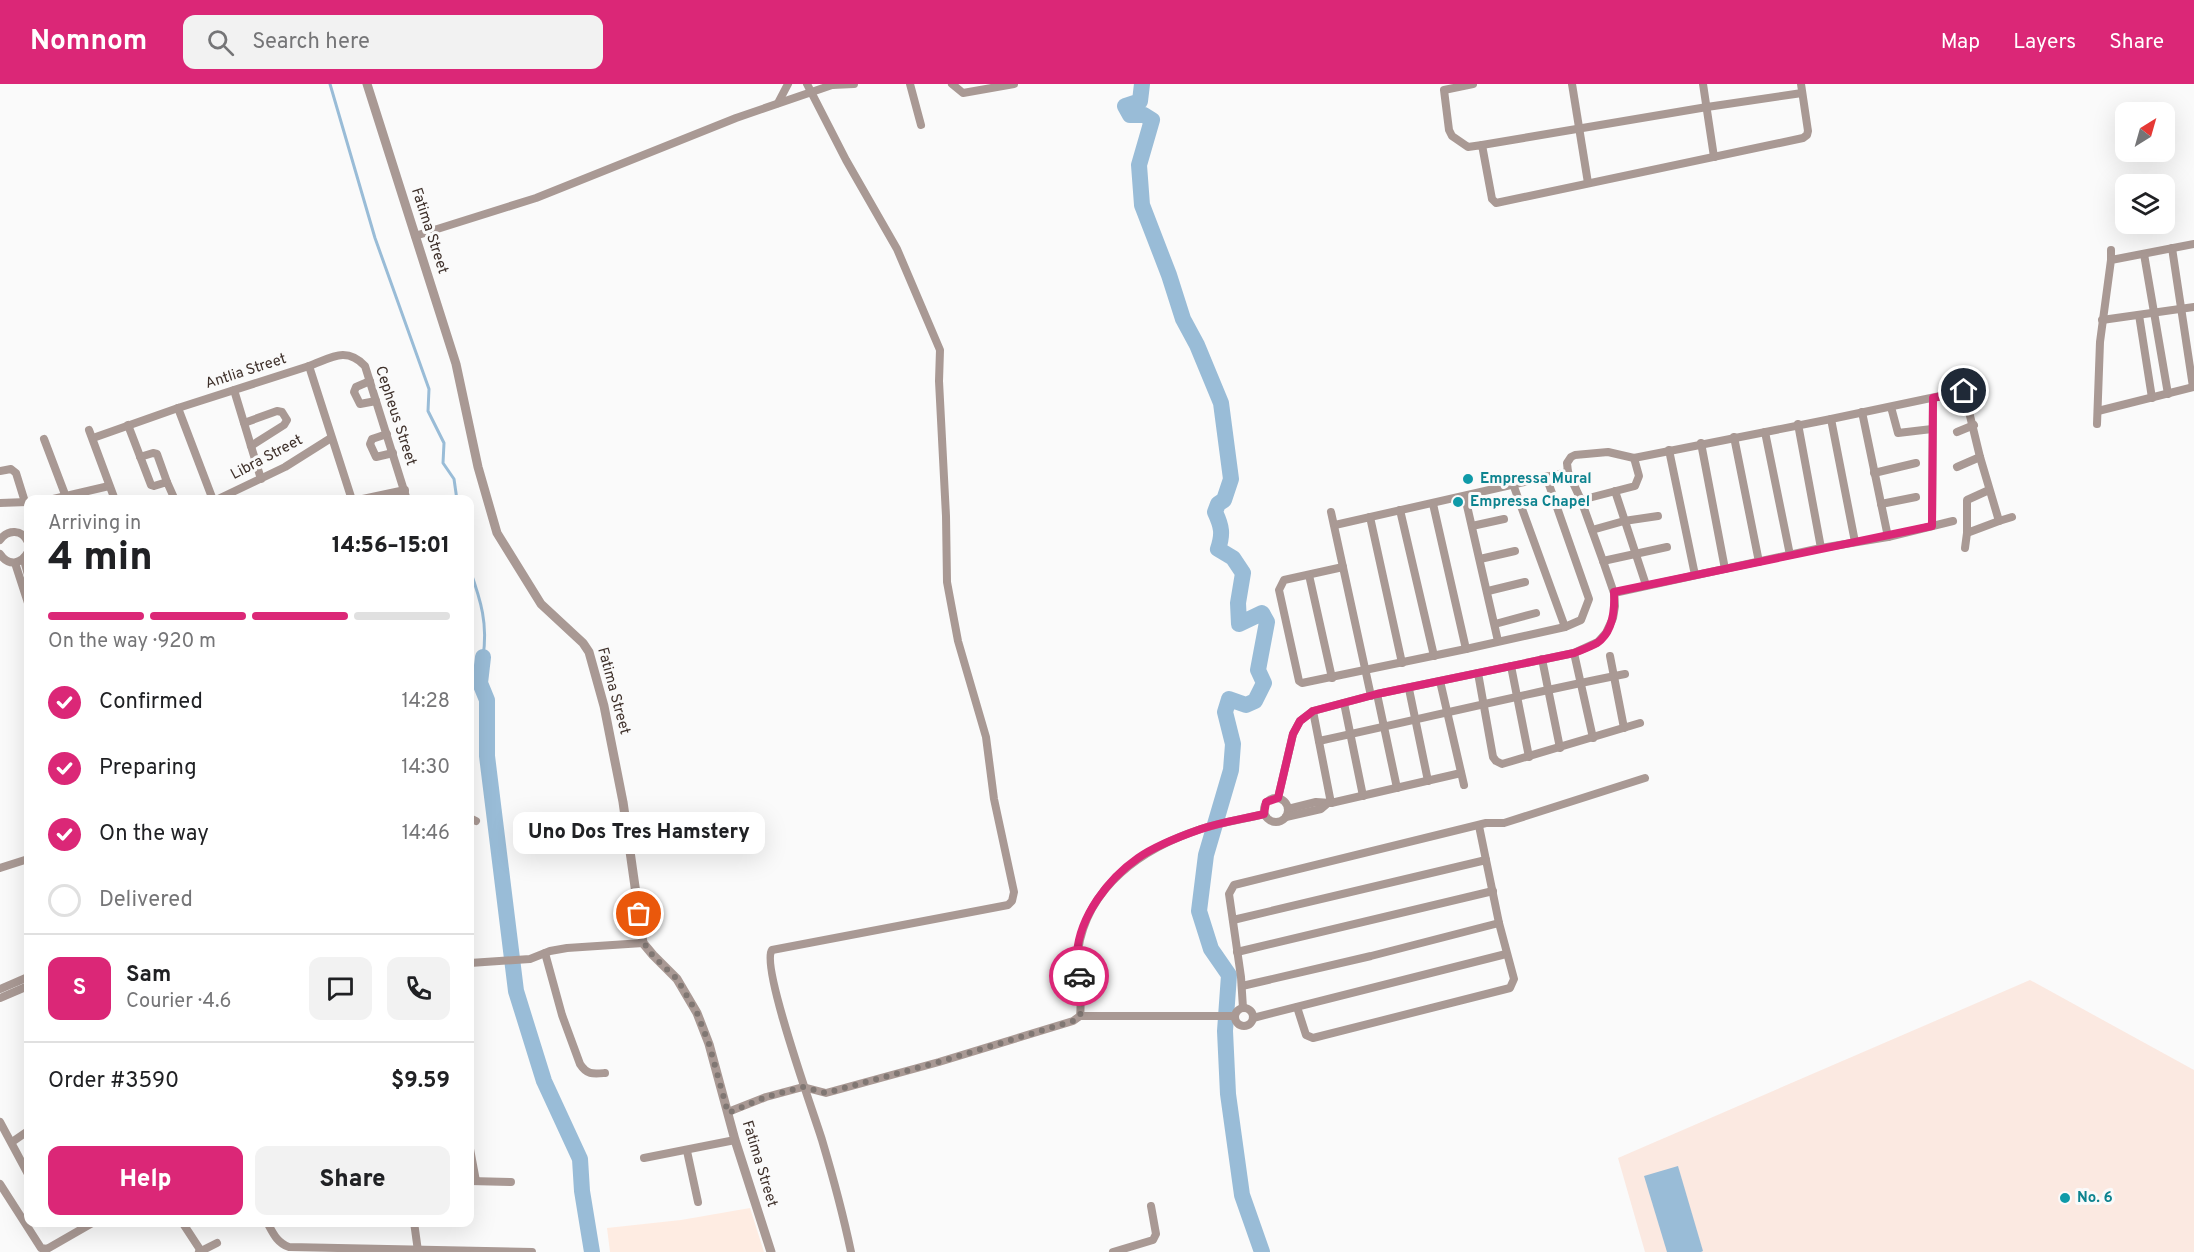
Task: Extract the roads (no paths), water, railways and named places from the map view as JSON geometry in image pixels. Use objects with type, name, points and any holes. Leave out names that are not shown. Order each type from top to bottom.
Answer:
[{"type":"street","name":"Fatima Street","points":[[367,84],[456,364],[478,467],[497,533],[541,604],[583,643],[588,652],[604,706],[626,821],[644,943],[653,956],[677,979],[697,1013],[709,1044],[735,1140],[771,1252]]},
{"type":"street","points":[[778,103],[788,84]]},
{"type":"street","points":[[415,236],[536,198],[778,103],[808,88],[854,84]]},
{"type":"street","points":[[910,84],[921,125]]},
{"type":"street","points":[[952,84],[963,93],[987,86],[1014,84]]},
{"type":"street","points":[[1473,84],[1446,88],[1443,95],[1449,130],[1452,136],[1468,147],[1802,93]]},
{"type":"street","points":[[1572,84],[1588,183]]},
{"type":"street","points":[[1703,84],[1714,157]]},
{"type":"street","points":[[1482,145],[1492,199],[1496,203],[1803,138],[1808,131],[1801,84]]},
{"type":"street","points":[[808,88],[897,249],[940,350],[939,381],[948,591],[958,641],[986,737],[994,799],[1014,896],[1008,905],[772,950],[769,953],[779,1005],[803,1087],[822,1140],[851,1252]]},
{"type":"street","points":[[2111,260],[2194,244]]},
{"type":"street","points":[[2098,411],[2194,387],[2172,248]]},
{"type":"street","points":[[2097,424],[2102,320],[2111,250]]},
{"type":"street","points":[[2144,254],[2168,394]]},
{"type":"street","points":[[2102,320],[2194,307]]},
{"type":"street","points":[[2139,315],[2152,398]]},
{"type":"street","name":"Cepheus Street","points":[[309,366],[343,354],[359,359],[365,366],[406,495]]},
{"type":"street","name":"Antlia Street","points":[[109,486],[91,434],[128,425],[309,366],[350,495]]},
{"type":"street","points":[[370,381],[356,387],[354,392],[360,404],[376,401]]},
{"type":"street","points":[[1278,798],[1293,734],[1300,721],[1313,711],[1374,695],[1574,653],[1598,642],[1606,633],[1613,618],[1614,592],[1581,500],[1568,472],[1567,463],[1575,454],[1608,452],[1634,458],[1891,407],[1964,391],[1978,385]]},
{"type":"street","points":[[234,390],[261,479]]},
{"type":"street","points":[[1964,391],[1989,490],[2000,520]]},
{"type":"street","points":[[1932,526],[1933,398]]},
{"type":"street","points":[[1891,407],[1898,433],[1932,429]]},
{"type":"street","points":[[178,408],[213,495]]},
{"type":"street","points":[[244,423],[278,411],[282,412],[287,420],[284,425],[251,446]]},
{"type":"street","points":[[1862,412],[1887,537]]},
{"type":"street","points":[[1831,419],[1855,542]]},
{"type":"street","points":[[1797,424],[1821,548]]},
{"type":"street","points":[[128,425],[152,487],[166,482]]},
{"type":"street","points":[[1957,432],[1974,425]]},
{"type":"street","points":[[1765,432],[1790,555]]},
{"type":"street","points":[[387,434],[372,439],[370,444],[376,457],[393,453]]},
{"type":"street","points":[[1734,437],[1759,562]]},
{"type":"street","name":"Libra Street","points":[[226,495],[261,479],[331,438]]},
{"type":"street","points":[[44,439],[65,495]]},
{"type":"street","points":[[1701,443],[1725,569]]},
{"type":"street","points":[[1669,450],[1695,575]]},
{"type":"street","points":[[140,457],[157,454],[172,495]]},
{"type":"street","points":[[1957,467],[1980,457]]},
{"type":"street","points":[[1581,500],[1635,486],[1639,476],[1634,458]]},
{"type":"street","points":[[1874,473],[1916,463]]},
{"type":"street","points":[[0,471],[11,469],[16,473],[24,495]]},
{"type":"street","points":[[1335,525],[1568,472]]},
{"type":"street","points":[[1343,567],[1284,580],[1279,590],[1296,669],[1299,681],[1302,683],[1564,627],[1581,620],[1589,599],[1546,476]]},
{"type":"street","points":[[1513,484],[1564,627]]},
{"type":"street","points":[[74,495],[109,486],[113,495]]},
{"type":"street","points":[[382,495],[405,490]]},
{"type":"street","points":[[1965,548],[1967,500],[1989,490]]},
{"type":"street","points":[[1615,491],[1646,585]]},
{"type":"street","points":[[1465,497],[1498,641]]},
{"type":"street","points":[[1881,504],[1916,498]]},
{"type":"street","points":[[0,503],[24,502]]},
{"type":"street","points":[[1433,504],[1466,649]]},
{"type":"street","points":[[1400,510],[1434,656]]},
{"type":"street","points":[[1331,512],[1364,670],[1384,727],[1397,788]]},
{"type":"street","points":[[1592,530],[1624,521],[1658,516]]},
{"type":"street","points":[[1370,517],[1402,663]]},
{"type":"street","points":[[1967,533],[2012,517]]},
{"type":"street","points":[[1472,526],[1504,519]]},
{"type":"street","points":[[1614,592],[1821,548],[1887,537],[1953,521]]},
{"type":"street","points":[[0,540],[5,534],[15,531],[24,535]]},
{"type":"street","points":[[1603,561],[1667,547]]},
{"type":"street","points":[[1480,559],[1515,551]]},
{"type":"street","points":[[0,554],[5,560],[22,558],[24,573]]},
{"type":"street","points":[[1310,575],[1332,678]]},
{"type":"street","points":[[1488,591],[1525,582]]},
{"type":"street","points":[[1495,624],[1536,613]]},
{"type":"street","points":[[1574,653],[1593,738]]},
{"type":"street","points":[[1610,656],[1624,728]]},
{"type":"street","points":[[1542,659],[1560,748]]},
{"type":"street","points":[[1511,666],[1529,757]]},
{"type":"street","points":[[1478,673],[1493,756],[1502,764],[1640,723]]},
{"type":"street","points":[[1319,741],[1625,674]]},
{"type":"street","points":[[1440,681],[1464,785]]},
{"type":"street","points":[[1409,689],[1428,781]]},
{"type":"street","points":[[1344,704],[1363,796]]},
{"type":"street","points":[[1313,711],[1330,803]]},
{"type":"street","points":[[1287,813],[1321,809],[1330,803],[1461,773]]},
{"type":"street","points":[[1243,1008],[1229,894],[1234,885],[1486,823],[1504,823],[1646,778]]},
{"type":"street","points":[[1278,798],[1285,802],[1287,813],[1281,822],[1273,822],[1264,814],[1266,802],[1278,798]]},
{"type":"street","points":[[1080,1016],[1082,1005],[1077,953],[1089,913],[1123,869],[1140,856],[1203,828],[1264,814]]},
{"type":"street","points":[[578,831],[626,821]]},
{"type":"street","points":[[1297,1007],[1306,1035],[1313,1038],[1510,988],[1514,979],[1506,954],[1479,826]]},
{"type":"street","points":[[0,868],[24,860]]},
{"type":"street","points":[[1233,920],[1486,860]]},
{"type":"street","points":[[1237,952],[1493,891]]},
{"type":"street","points":[[1242,986],[1500,923]]},
{"type":"street","points":[[474,963],[520,960],[567,948],[644,943]]},
{"type":"street","points":[[545,953],[562,1015],[580,1064],[584,1071],[590,1074],[605,1073]]},
{"type":"street","points":[[1232,1016],[1236,1023],[1242,1026],[1250,1023],[1253,1018],[1506,954]]},
{"type":"street","points":[[0,989],[24,979]]},
{"type":"street","points":[[0,998],[24,988]]},
{"type":"street","points":[[728,1113],[766,1097],[803,1087],[826,1093],[939,1062],[1073,1021],[1080,1016],[1215,1017],[1232,1016],[1237,1010],[1243,1008],[1249,1009],[1253,1018]]},
{"type":"street","points":[[0,1122],[24,1166]]},
{"type":"street","points":[[12,1142],[24,1134]]},
{"type":"street","points":[[644,1158],[735,1140]]},
{"type":"street","points":[[687,1151],[698,1202]]},
{"type":"street","points":[[474,1181],[511,1182]]},
{"type":"street","points":[[0,1184],[24,1221]]},
{"type":"street","points":[[1113,1252],[1153,1240],[1156,1234],[1151,1206]]},
{"type":"street","points":[[28,1227],[41,1248],[47,1250],[86,1227]]},
{"type":"street","points":[[185,1227],[200,1251],[217,1243]]},
{"type":"street","points":[[270,1227],[282,1245],[289,1247],[532,1252]]},
{"type":"street","points":[[415,1227],[418,1250]]},
{"type":"water","points":[[1678,1166],[1703,1251],[1701,1252],[1667,1252],[1644,1176]]},
{"type":"waterway","points":[[330,84],[375,238],[429,389],[428,411],[444,443],[443,463],[454,479],[456,495]]},
{"type":"waterway","points":[[1142,84],[1140,101],[1125,106],[1130,115],[1144,115],[1152,120],[1139,165],[1142,205],[1183,319],[1197,345],[1221,403],[1231,479],[1224,500],[1218,504],[1215,512],[1221,530],[1218,549],[1233,558],[1243,573],[1238,603],[1239,624],[1262,613],[1267,622],[1258,670],[1264,683],[1255,701],[1246,705],[1229,699],[1225,712],[1233,744],[1231,770],[1206,855],[1199,911],[1211,949],[1229,975],[1225,1031],[1228,1094],[1242,1195],[1262,1252]]},
{"type":"waterway","points":[[474,583],[485,634],[483,657]]},
{"type":"waterway","points":[[483,657],[480,683],[487,700],[487,756],[516,991],[544,1081],[580,1159],[582,1191],[592,1252]]},
{"type":"place","name":"Empressa Mural","points":[[1468,479]]},
{"type":"place","name":"Empressa Chapel","points":[[1458,502]]},
{"type":"place","name":"Uno Dos Tres Hamstery","points":[[639,914]]},
{"type":"place","name":"No. 6","points":[[2065,1198]]}]
